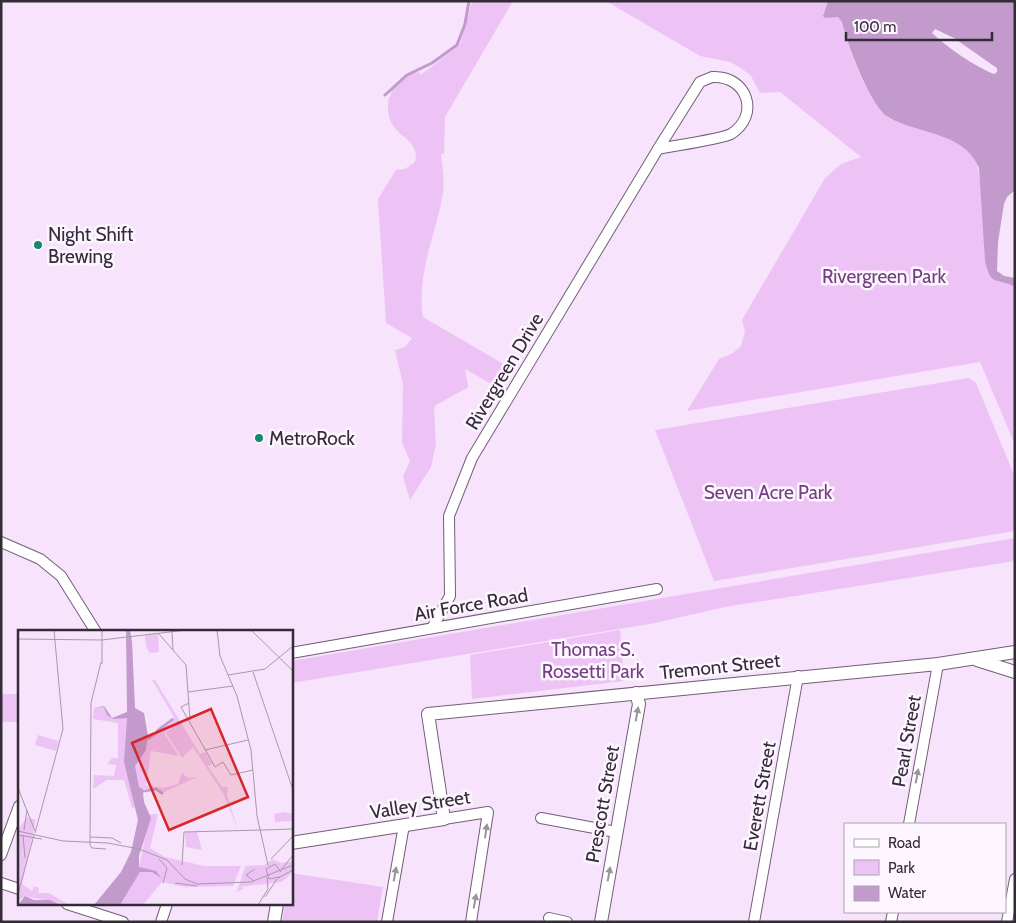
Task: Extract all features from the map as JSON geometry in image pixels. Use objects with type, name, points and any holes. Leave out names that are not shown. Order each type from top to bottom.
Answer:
[{"type":"street","name":"Rivergreen Drive","points":[[432,628],[450,596],[449,516],[472,458],[658,148],[700,82],[723,77],[743,88],[748,104],[743,123],[730,135],[658,148]]},
{"type":"street","points":[[1,542],[40,559],[61,576],[95,630]]},
{"type":"street","name":"Air Force Road","points":[[292,653],[657,588]]},
{"type":"street","name":"Tremont Street","points":[[444,819],[428,714],[798,676],[938,664],[1015,652]]},
{"type":"street","points":[[970,660],[985,662],[1015,672]]},
{"type":"street","name":"Pearl Street","points":[[908,823],[938,664]]},
{"type":"street","name":"Everett Street","points":[[754,922],[798,676]]},
{"type":"street","name":"Prescott Street","points":[[601,922],[638,704],[636,693]]},
{"type":"street","points":[[1,855],[18,809]]},
{"type":"street","name":"Valley Street","points":[[292,843],[488,812],[471,922]]},
{"type":"street","points":[[541,818],[616,832]]},
{"type":"street","points":[[387,922],[404,825]]},
{"type":"street","points":[[1006,922],[1015,879]]},
{"type":"street","points":[[1,883],[18,889]]},
{"type":"street","points":[[161,922],[166,906]]},
{"type":"street","points":[[274,922],[277,906]]},
{"type":"street","points":[[87,907],[123,922]]},
{"type":"street","points":[[549,918],[567,922]]},
{"type":"green space","points":[[472,1],[513,1],[445,117],[444,154],[441,154],[444,188],[424,270],[422,285],[423,317],[514,370],[502,390],[465,369],[467,388],[436,405],[434,409],[436,444],[431,467],[410,500],[403,476],[410,461],[402,442],[403,384],[395,350],[405,347],[412,338],[386,323],[378,199],[396,170],[405,169],[415,162],[416,155],[412,145],[392,124],[389,116],[389,98],[392,90],[404,78],[420,72],[419,74],[422,74],[460,45]]},
{"type":"green space","name":"Rivergreen Park","points":[[606,1],[828,1],[823,15],[838,17],[842,22],[859,72],[880,111],[897,122],[947,138],[968,150],[975,159],[979,177],[987,269],[995,280],[1015,287],[1015,445],[980,362],[687,411],[719,359],[733,353],[741,346],[745,331],[742,320],[825,178],[841,164],[861,157],[780,92],[760,93],[751,76],[741,68],[730,62],[700,56]]},
{"type":"green space","name":"Seven Acre Park","points":[[969,378],[976,383],[1015,477],[1015,531],[714,581],[655,430]]},
{"type":"green space","points":[[1015,538],[1015,561],[725,607],[650,624],[292,683],[292,661]]},
{"type":"green space","name":"Thomas S. Rossetti Park","points":[[620,630],[624,681],[472,699],[470,655]]},
{"type":"green space","points":[[1,694],[18,694],[18,722],[1,722]]},
{"type":"green space","points":[[292,873],[383,887],[377,922],[282,922],[285,906],[292,906]]},
{"type":"water","points":[[828,1],[1015,1],[1015,190],[1007,197],[1004,204],[998,242],[997,271],[1004,276],[1015,278],[1015,287],[995,280],[989,275],[987,269],[979,168],[972,156],[952,140],[900,123],[881,111],[860,73],[848,44],[842,22],[838,17],[825,18],[823,16]],"holes":[[[935,29],[954,38],[997,68],[997,72],[994,74],[986,71],[953,50],[932,33]]]},
{"type":"waterway","points":[[385,95],[407,75],[432,63],[457,45],[465,24],[469,1]]},
{"type":"place","name":"Night Shift Brewing","points":[[38,245]]},
{"type":"place","name":"MetroRock","points":[[259,438]]}]
